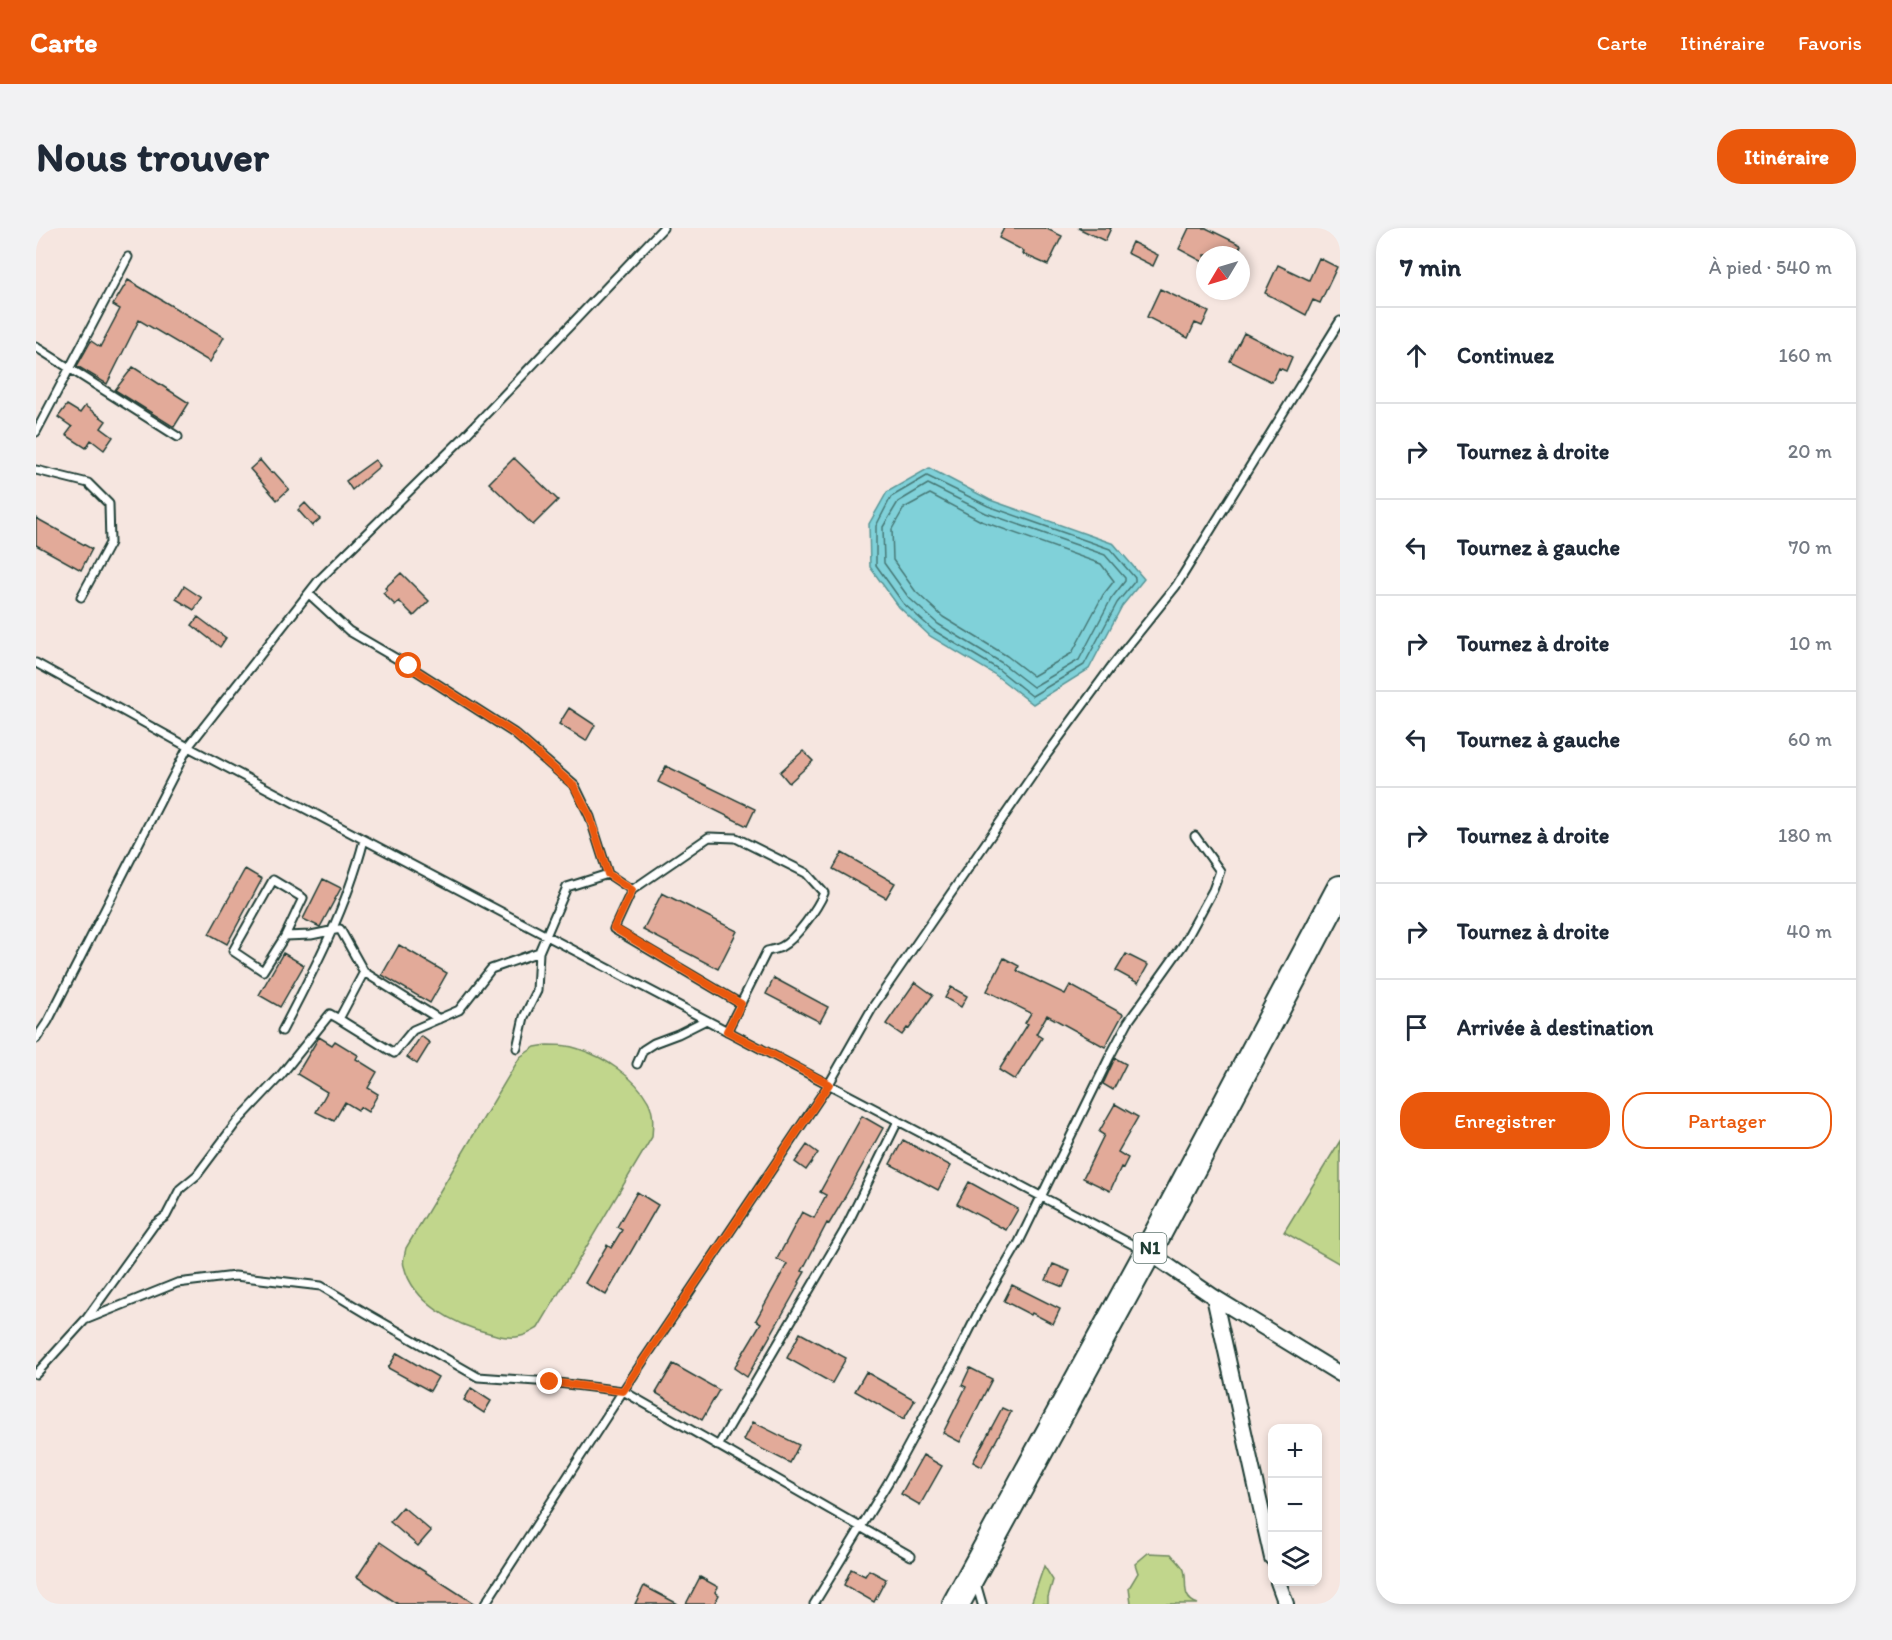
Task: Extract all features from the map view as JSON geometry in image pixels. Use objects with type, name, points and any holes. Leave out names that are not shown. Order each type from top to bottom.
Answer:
[{"type":"highway","name":"N1","points":[[956,1604],[1148,1252],[1340,889]]},
{"type":"street","points":[[1148,1252],[1214,1297],[1340,1374]]},
{"type":"street","points":[[1214,1297],[1268,1540]]},
{"type":"street","points":[[1279,1586],[1286,1604]]},
{"type":"lane","points":[[36,1039],[48,1021],[188,747],[319,580],[462,439],[663,228]]},
{"type":"lane","points":[[1333,228],[1340,231]]},
{"type":"lane","points":[[36,432],[128,256]]},
{"type":"lane","points":[[485,1604],[623,1391],[829,1084],[874,1005],[1045,757],[1111,667],[1176,586],[1340,321]]},
{"type":"lane","points":[[36,347],[178,437]]},
{"type":"lane","points":[[36,470],[88,483],[109,504],[110,543],[81,597]]},
{"type":"lane","points":[[309,594],[350,631],[514,733],[574,786],[590,817],[608,874],[632,890]]},
{"type":"lane","points":[[36,663],[188,747],[1148,1252]]},
{"type":"lane","points":[[814,1604],[889,1481],[981,1307],[1019,1242],[1128,1022],[1183,945],[1213,890],[1220,871],[1195,836]]},
{"type":"lane","points":[[727,1031],[741,1004],[766,951],[782,946],[802,927],[824,893],[806,873],[736,838],[710,837],[632,890],[614,928],[741,1004]]},
{"type":"lane","points":[[282,1031],[318,962],[357,870],[364,840]]},
{"type":"lane","points":[[516,1048],[524,1017],[537,991],[539,952],[567,887],[608,874]]},
{"type":"lane","points":[[273,880],[303,898],[285,936],[263,971],[233,951],[273,880]]},
{"type":"lane","points":[[285,936],[311,935],[340,929],[364,972],[439,1019]]},
{"type":"lane","points":[[36,1374],[86,1320],[154,1226],[166,1216],[180,1189],[197,1175],[236,1123],[282,1075],[330,1014],[394,1053],[413,1030],[459,1010],[491,969],[539,952]]},
{"type":"lane","points":[[339,1019],[364,972]]},
{"type":"lane","points":[[637,1064],[643,1050],[706,1020]]},
{"type":"lane","points":[[718,1446],[843,1231],[898,1121]]},
{"type":"lane","points":[[86,1320],[177,1282],[235,1276],[321,1286],[478,1377],[550,1382],[623,1391],[911,1556]]},
{"type":"lane","points":[[973,1572],[982,1604]]},
{"type":"green space","points":[[547,1045],[571,1047],[589,1053],[627,1076],[642,1092],[650,1105],[653,1119],[652,1137],[538,1328],[523,1335],[505,1337],[463,1324],[437,1310],[416,1291],[409,1279],[403,1260],[406,1248],[520,1057],[535,1047]]},
{"type":"green space","points":[[1340,1141],[1340,1264],[1284,1232]]},
{"type":"green space","points":[[1148,1553],[1171,1554],[1184,1570],[1189,1598],[1198,1604],[1131,1604],[1129,1588],[1138,1573],[1135,1564]]},
{"type":"green space","points":[[1044,1566],[1053,1580],[1048,1604],[1031,1604]]},
{"type":"water","points":[[929,468],[990,500],[1114,544],[1144,579],[1122,606],[1089,669],[1033,704],[994,674],[930,636],[899,607],[870,567],[869,524],[887,492]]},
{"type":"building","points":[[1004,228],[1045,228],[1062,236],[1048,265],[1023,254],[1024,251],[999,238]]},
{"type":"building","points":[[1078,228],[1111,228],[1105,241]]},
{"type":"building","points":[[1189,228],[1206,228],[1241,245],[1196,246],[1196,258],[1179,249]]},
{"type":"building","points":[[1132,242],[1158,255],[1153,266],[1127,253]]},
{"type":"building","points":[[1319,258],[1337,267],[1320,303],[1313,300],[1306,315],[1265,293],[1278,265],[1309,280]]},
{"type":"building","points":[[128,280],[224,337],[210,362],[139,320],[107,384],[77,366],[91,341],[100,347],[120,309],[113,305]]},
{"type":"building","points":[[1160,289],[1209,312],[1202,326],[1195,323],[1188,338],[1147,317]]},
{"type":"building","points":[[1244,333],[1292,357],[1286,371],[1279,368],[1272,382],[1230,361]]},
{"type":"building","points":[[133,367],[189,403],[174,427],[115,390]]},
{"type":"building","points":[[67,405],[80,413],[85,406],[106,421],[101,428],[113,437],[104,450],[91,440],[86,448],[66,435],[72,427],[58,417]]},
{"type":"building","points":[[514,458],[558,500],[533,525],[489,483]]},
{"type":"building","points":[[260,460],[289,489],[277,500],[250,469]]},
{"type":"building","points":[[375,460],[380,466],[352,490],[346,481]]},
{"type":"building","points":[[305,503],[320,519],[312,526],[298,510]]},
{"type":"building","points":[[36,518],[92,549],[81,570],[36,545]]},
{"type":"building","points":[[401,573],[429,601],[414,616],[399,601],[395,605],[383,593],[387,590],[385,588]]},
{"type":"building","points":[[184,586],[202,598],[194,610],[176,599]]},
{"type":"building","points":[[198,617],[226,638],[220,647],[192,625]]},
{"type":"building","points":[[569,708],[595,725],[586,741],[559,724]]},
{"type":"building","points":[[803,751],[813,761],[789,783],[780,772]]},
{"type":"building","points":[[666,766],[755,809],[747,826],[658,782]]},
{"type":"building","points":[[842,853],[895,883],[886,898],[833,869]]},
{"type":"building","points":[[245,869],[262,879],[227,944],[209,934]]},
{"type":"building","points":[[323,879],[341,888],[320,927],[303,919]]},
{"type":"building","points":[[662,893],[737,931],[718,969],[643,930]]},
{"type":"building","points":[[399,945],[447,973],[430,1003],[382,975]]},
{"type":"building","points":[[283,953],[304,965],[280,1007],[259,995]]},
{"type":"building","points":[[1126,954],[1148,965],[1138,983],[1116,971]]},
{"type":"building","points":[[1004,958],[1019,966],[1017,971],[1065,994],[1070,985],[1123,1014],[1105,1047],[1047,1015],[1036,1034],[1042,1038],[1015,1080],[999,1070],[1028,1024],[1025,1023],[1031,1013],[987,991]]},
{"type":"building","points":[[774,978],[828,1007],[820,1022],[766,994]]},
{"type":"building","points":[[915,982],[933,995],[909,1029],[907,1028],[902,1035],[886,1024]]},
{"type":"building","points":[[951,987],[967,996],[961,1007],[945,998]]},
{"type":"building","points":[[421,1036],[430,1043],[417,1064],[407,1057]]},
{"type":"building","points":[[319,1037],[332,1045],[335,1041],[358,1055],[356,1059],[377,1072],[368,1088],[378,1094],[368,1112],[360,1107],[358,1110],[345,1102],[334,1121],[316,1112],[327,1092],[297,1074]]},
{"type":"building","points":[[1115,1058],[1126,1064],[1113,1090],[1103,1084]]},
{"type":"building","points":[[1115,1104],[1138,1117],[1118,1152],[1128,1158],[1123,1168],[1121,1167],[1110,1191],[1083,1178],[1104,1135],[1099,1132]]},
{"type":"building","points":[[862,1116],[883,1128],[841,1204],[829,1224],[827,1223],[802,1271],[805,1272],[800,1283],[747,1377],[734,1368],[761,1323],[756,1320],[787,1264],[777,1259],[802,1212],[814,1218],[826,1195],[820,1192]]},
{"type":"building","points":[[903,1140],[951,1166],[938,1190],[890,1164]]},
{"type":"building","points":[[807,1145],[818,1153],[806,1170],[795,1162]]},
{"type":"building","points":[[969,1182],[1018,1209],[1006,1230],[957,1204]]},
{"type":"building","points":[[637,1192],[658,1205],[606,1295],[585,1283],[607,1245],[611,1248],[622,1230],[617,1227]]},
{"type":"building","points":[[1053,1264],[1070,1271],[1063,1287],[1046,1280]]},
{"type":"building","points":[[1012,1285],[1060,1309],[1053,1324],[1004,1301]]},
{"type":"building","points":[[800,1333],[846,1358],[832,1383],[787,1358]]},
{"type":"building","points":[[397,1353],[438,1377],[430,1391],[388,1368]]},
{"type":"building","points":[[673,1364],[719,1390],[702,1420],[656,1393]]},
{"type":"building","points":[[970,1368],[992,1379],[960,1442],[943,1433],[966,1387],[962,1385]]},
{"type":"building","points":[[866,1372],[915,1400],[904,1419],[855,1391]]},
{"type":"building","points":[[471,1388],[491,1401],[484,1413],[464,1400]]},
{"type":"building","points":[[1002,1408],[1011,1412],[982,1467],[973,1462]]},
{"type":"building","points":[[753,1422],[799,1445],[790,1463],[744,1440]]},
{"type":"building","points":[[923,1455],[942,1466],[920,1505],[901,1494]]},
{"type":"building","points":[[403,1507],[431,1531],[418,1546],[390,1522]]},
{"type":"building","points":[[380,1542],[475,1604],[398,1604],[357,1577]]},
{"type":"building","points":[[851,1569],[865,1576],[869,1570],[886,1579],[874,1602],[844,1585]]},
{"type":"building","points":[[700,1577],[718,1587],[715,1592],[719,1595],[714,1604],[686,1604]]},
{"type":"building","points":[[644,1586],[678,1604],[635,1604]]},
{"type":"route","points":[[409,666],[514,733],[574,786],[590,817],[608,874],[632,890],[614,928],[741,1004],[727,1031],[829,1084],[623,1391],[550,1382]]}]
